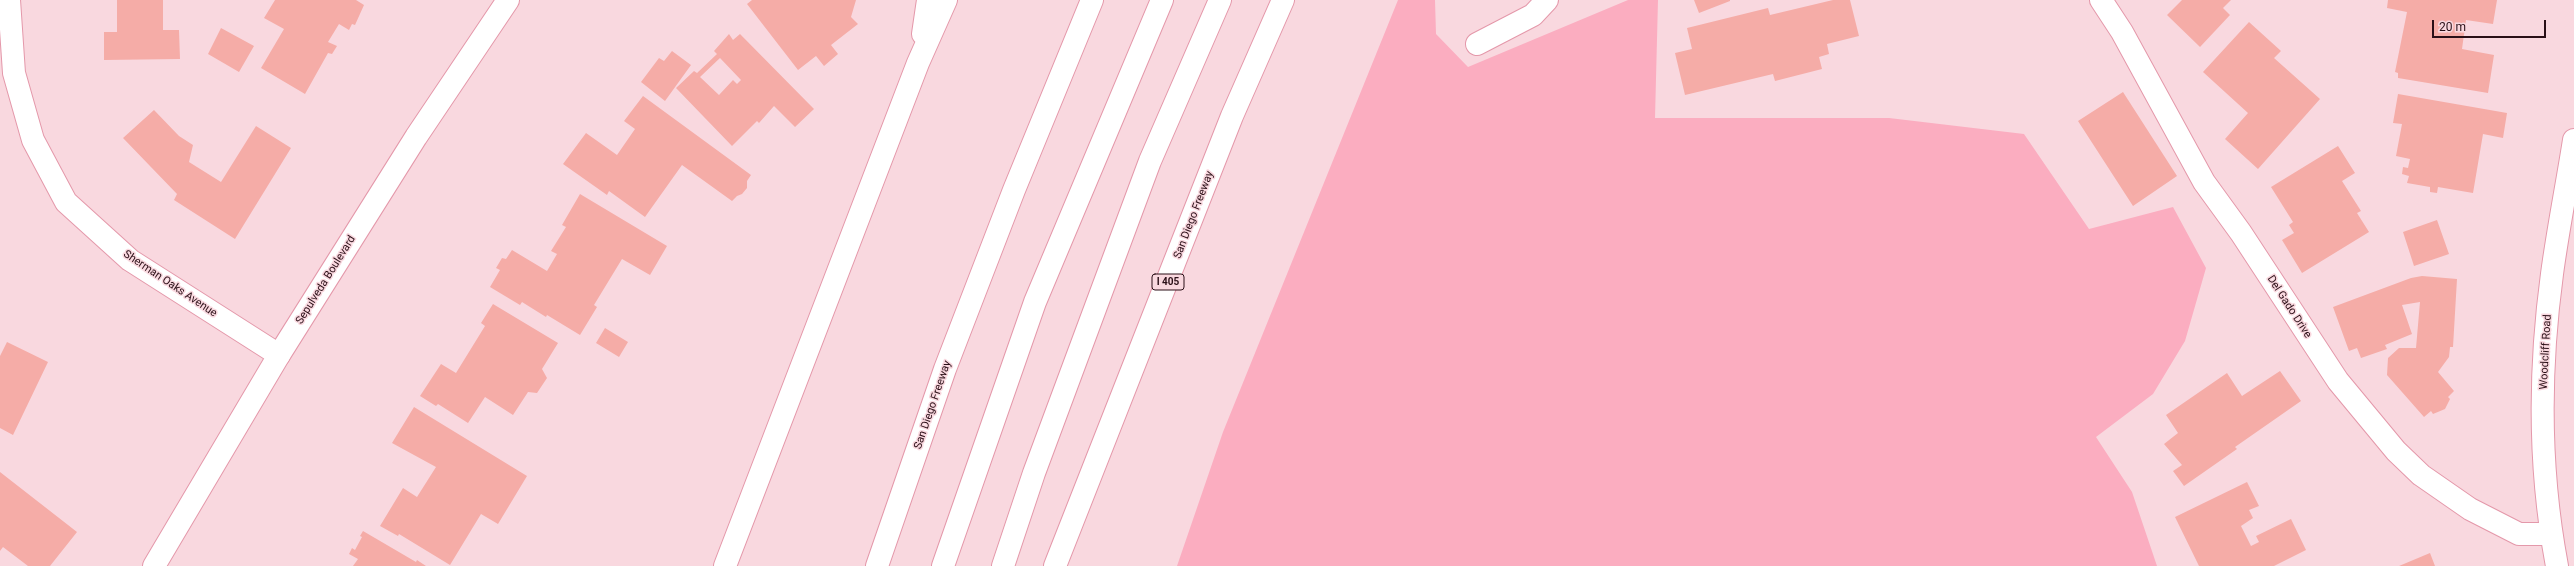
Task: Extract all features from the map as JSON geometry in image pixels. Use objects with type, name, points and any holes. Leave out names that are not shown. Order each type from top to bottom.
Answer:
[{"type":"main road","name":"Sherman Oaks Avenue","points":[[9,0],[14,73],[33,140],[66,202],[130,260],[279,355]]},
{"type":"main road","name":"Sepulveda Boulevard","points":[[154,566],[279,355],[416,137],[508,0]]},
{"type":"main road","points":[[918,63],[928,0]]},
{"type":"main road","points":[[725,566],[918,63],[946,0]]},
{"type":"main road","name":"San Diego Freeway","points":[[877,566],[948,362],[1014,190],[1092,0]]},
{"type":"main road","points":[[944,566],[1035,302],[1162,0]]},
{"type":"main road","points":[[1003,566],[1034,473],[1150,161],[1220,0]]},
{"type":"main road","name":"San Diego Freeway","points":[[1055,566],[1232,116],[1283,0]]},
{"type":"main road","points":[[1477,44],[1532,15],[1547,0]]},
{"type":"main road","name":"Del Gado Drive","points":[[2102,0],[2122,32],[2204,182],[2241,233],[2338,381],[2396,450],[2421,475],[2470,509],[2519,534],[2551,534]]},
{"type":"main road","name":"Woodcliff Road","points":[[2557,566],[2551,534],[2542,438],[2545,354],[2552,275],[2574,140]]},
{"type":"shaded area","points":[[1398,0],[1435,0],[1436,34],[1468,67],[1628,0],[1658,0],[1655,118],[1889,118],[2024,134],[2089,229],[2173,207],[2206,268],[2185,341],[2153,394],[2096,437],[2132,492],[2157,566],[1177,566],[1223,432]]},
{"type":"building","points":[[117,0],[163,0],[163,30],[179,30],[180,59],[104,60],[104,32],[117,32]]},
{"type":"building","points":[[275,0],[356,0],[364,5],[355,25],[352,24],[349,30],[339,24],[328,42],[337,46],[332,54],[328,53],[305,94],[261,68],[284,29],[264,18]]},
{"type":"building","points":[[752,0],[856,0],[851,17],[858,24],[831,45],[838,54],[824,66],[816,56],[798,70],[747,4]]},
{"type":"building","points":[[1694,0],[1730,0],[1730,1],[1699,13]]},
{"type":"building","points":[[1833,0],[1850,0],[1859,36],[1827,44],[1829,54],[1819,57],[1822,69],[1775,81],[1773,74],[1685,95],[1675,53],[1692,49],[1687,28],[1768,8],[1770,15]]},
{"type":"building","points":[[2182,0],[2231,0],[2223,8],[2230,15],[2200,47],[2167,15]]},
{"type":"building","points":[[2388,0],[2497,0],[2493,24],[2466,20],[2462,49],[2494,55],[2488,93],[2398,78],[2398,73],[2395,72],[2407,12],[2387,8]]},
{"type":"building","points":[[2249,22],[2281,51],[2274,58],[2320,99],[2258,169],[2225,139],[2248,113],[2203,72]]},
{"type":"building","points":[[221,28],[254,46],[239,72],[208,54]]},
{"type":"building","points":[[729,34],[733,40],[740,34],[814,109],[795,127],[774,106],[759,123],[757,121],[732,146],[676,88],[694,71],[697,73],[717,54],[714,51]],"holes":[[[720,58],[741,80],[737,84],[733,80],[719,95],[700,77]]]},
{"type":"building","points":[[672,51],[691,65],[665,101],[641,82],[659,58],[664,61]]},
{"type":"building","points":[[2123,92],[2177,176],[2133,206],[2078,121]]},
{"type":"building","points":[[2398,94],[2507,113],[2503,138],[2483,134],[2473,193],[2438,187],[2437,193],[2430,192],[2430,187],[2407,183],[2409,176],[2402,174],[2403,167],[2408,168],[2410,159],[2396,156],[2402,124],[2393,123]]},
{"type":"building","points":[[643,96],[751,175],[747,181],[747,188],[742,194],[737,196],[732,201],[682,165],[645,217],[609,191],[607,195],[563,164],[586,133],[617,155],[635,129],[624,121]]},
{"type":"building","points":[[154,110],[179,136],[193,145],[189,162],[221,182],[256,126],[291,148],[235,239],[174,200],[177,194],[123,138]]},
{"type":"building","points":[[2338,146],[2355,173],[2342,181],[2361,211],[2357,213],[2369,232],[2302,273],[2282,240],[2294,233],[2289,225],[2293,222],[2271,187]]},
{"type":"building","points":[[580,194],[667,246],[650,275],[622,259],[594,305],[597,307],[580,335],[547,315],[546,317],[522,302],[520,305],[490,287],[500,270],[496,268],[502,258],[506,259],[512,250],[547,271],[557,254],[551,251],[566,227],[562,225]]},
{"type":"building","points":[[2437,220],[2449,254],[2414,266],[2403,232]]},
{"type":"building","points":[[2422,276],[2457,279],[2453,347],[2450,347],[2449,357],[2438,372],[2454,391],[2448,397],[2450,399],[2445,409],[2433,414],[2431,411],[2424,417],[2387,375],[2388,358],[2399,348],[2416,348],[2420,302],[2402,305],[2412,334],[2385,345],[2387,349],[2361,358],[2357,348],[2349,351],[2333,307],[2411,278]]},
{"type":"building","points":[[493,304],[558,343],[542,369],[547,378],[537,393],[528,392],[513,415],[485,397],[468,423],[438,404],[436,406],[420,396],[441,364],[456,373],[485,326],[481,323]]},
{"type":"building","points":[[605,328],[628,342],[619,357],[596,343]]},
{"type":"building","points":[[7,342],[48,362],[13,435],[0,428],[0,356]]},
{"type":"building","points":[[2280,371],[2301,401],[2235,447],[2237,449],[2184,486],[2173,471],[2182,465],[2164,444],[2178,433],[2166,415],[2227,373],[2242,396]]},
{"type":"building","points":[[414,407],[527,476],[498,524],[481,514],[450,565],[399,534],[398,536],[380,526],[403,488],[417,497],[436,467],[392,443]]},
{"type":"building","points":[[0,472],[77,532],[50,566],[28,566],[3,547],[0,551]]},
{"type":"building","points":[[2247,482],[2259,506],[2249,510],[2253,518],[2241,526],[2251,546],[2259,542],[2256,536],[2291,519],[2306,550],[2274,566],[2199,566],[2175,517]]},
{"type":"building","points":[[363,531],[416,562],[417,560],[426,566],[353,566],[358,559],[349,554],[352,548],[355,550],[362,537],[360,536]]},
{"type":"building","points":[[2430,553],[2435,566],[2399,566]]}]
